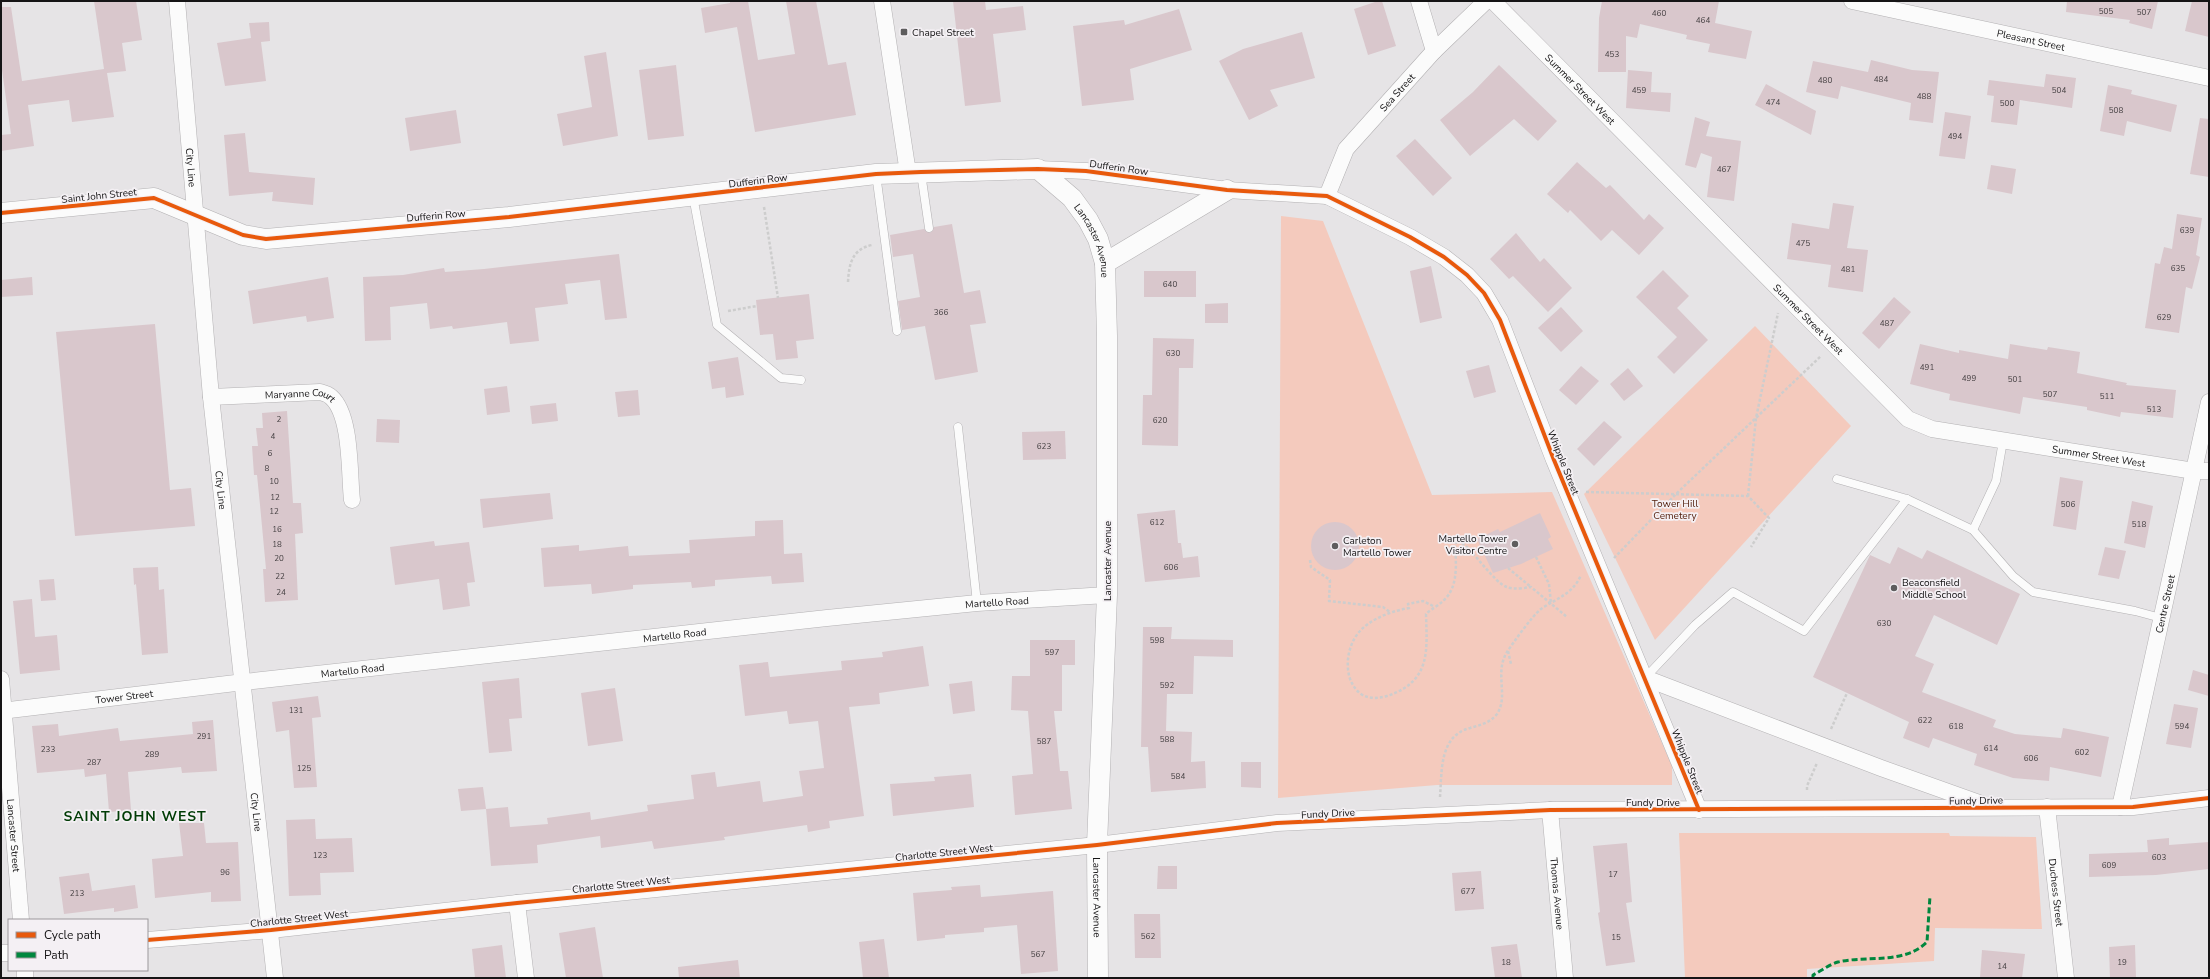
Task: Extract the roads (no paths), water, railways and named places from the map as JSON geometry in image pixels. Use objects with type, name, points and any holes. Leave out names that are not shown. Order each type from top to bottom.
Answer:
[{"type":"street","name":"City Line","points":[[177,1],[211,397],[244,682],[275,978]]},
{"type":"street","points":[[882,1],[915,172]]},
{"type":"street","points":[[1419,1],[1434,51]]},
{"type":"street","name":"Sea Street","points":[[1327,196],[1346,149],[1434,51],[1486,1]]},
{"type":"street","name":"Summer Street West","points":[[1494,1],[1893,406],[1915,424],[1932,429],[2003,441],[2201,471]]},
{"type":"street","name":"Pleasant Street","points":[[1852,1],[2209,78]]},
{"type":"street","name":"Dufferin Row","points":[[195,216],[243,235],[266,239],[501,217],[876,174],[1038,169],[1086,171],[1227,190],[1327,196]]},
{"type":"street","name":"Lancaster Avenue","points":[[1038,169],[1072,198],[1088,220],[1098,239],[1105,263],[1107,336],[1107,595],[1097,845],[1098,978]]},
{"type":"street","points":[[1105,263],[1227,190]]},
{"type":"street","name":"Whipple Street","points":[[1327,196],[1410,237],[1444,257],[1467,275],[1484,293],[1500,320],[1568,492],[1699,810]]},
{"type":"street","name":"Saint John Street","points":[[1,213],[154,198],[195,216]]},
{"type":"street","name":"Maryanne Court","points":[[211,397],[320,392],[332,398],[341,413],[345,425],[352,500]]},
{"type":"street","name":"Centre Street","points":[[2120,807],[2162,618],[2201,471],[2209,402]]},
{"type":"street","name":"Martello Road","points":[[244,682],[977,603],[1107,595]]},
{"type":"street","name":"Fundy Drive","points":[[1645,678],[1881,768],[1994,808]]},
{"type":"street","name":"Lancaster Street","points":[[1,679],[20,919]]},
{"type":"street","name":"Tower Street","points":[[3,711],[244,682]]},
{"type":"street","name":"Fundy Drive","points":[[1097,845],[1277,824],[1550,810],[2120,807],[2209,798]]},
{"type":"street","name":"Duchess Street","points":[[2047,807],[2066,978]]},
{"type":"street","name":"Thomas Avenue","points":[[1550,810],[1565,978]]},
{"type":"street","name":"Charlotte Street West","points":[[148,940],[271,930],[517,903],[1097,845]]},
{"type":"street","points":[[517,903],[526,978]]},
{"type":"lane","points":[[915,172],[929,228]]},
{"type":"lane","points":[[876,174],[897,331]]},
{"type":"lane","points":[[693,196],[718,325],[781,378],[801,380]]},
{"type":"lane","points":[[958,427],[977,603]]},
{"type":"lane","points":[[1973,530],[1996,481],[2003,441]]},
{"type":"lane","points":[[1837,479],[1907,499],[1973,530],[2013,576],[2033,592],[2135,611],[2162,618]]},
{"type":"lane","points":[[1645,678],[1694,625],[1732,592],[1804,631],[1907,499]]},
{"type":"place","name":"Chapel Street","points":[[904,32]]},
{"type":"place","name":"Martello Tower Visitor Centre","points":[[1515,544]]},
{"type":"place","name":"Carleton Martello Tower","points":[[1335,546]]},
{"type":"place","name":"Beaconsfield Middle School","points":[[1894,588]]},
{"type":"district","name":"SAINT JOHN WEST","points":[[135,816]]},
{"type":"park label","name":"Tower Hill Cemetery","points":[[1675,508]]}]
